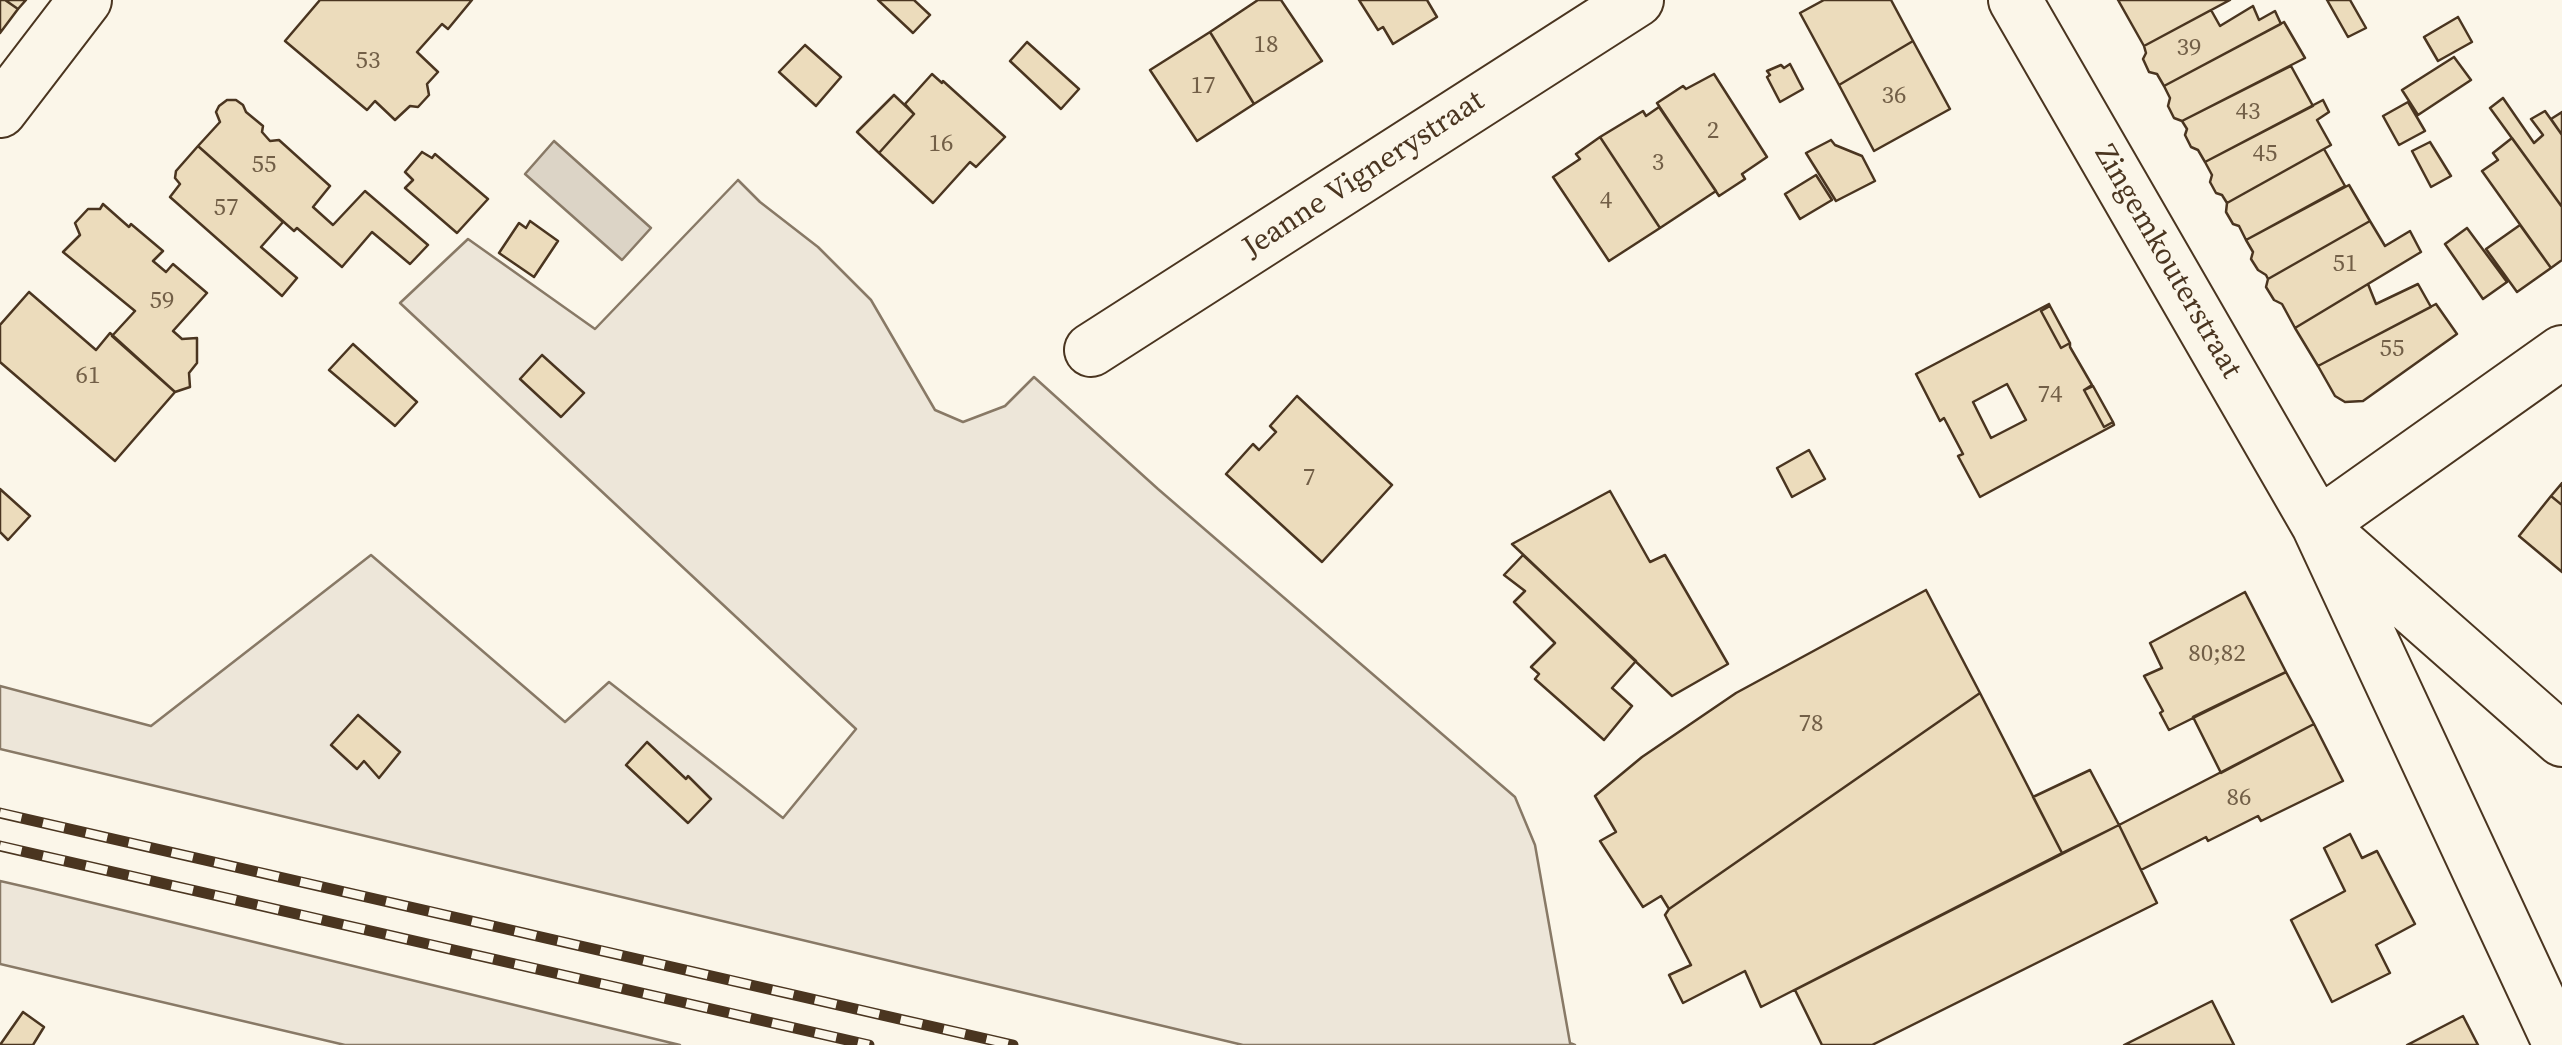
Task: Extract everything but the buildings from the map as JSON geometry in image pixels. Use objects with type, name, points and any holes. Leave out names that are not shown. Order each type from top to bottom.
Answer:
[{"type":"street","points":[[0,110],[85,0]]},
{"type":"street","name":"Jeanne Vignerystraat","points":[[1091,350],[1636,0]]},
{"type":"street","name":"Zingemkouterstraat","points":[[2016,0],[2318,525],[2560,1045]]},
{"type":"street","points":[[2318,525],[2562,352]]},
{"type":"street","name":"Zingemkouterstraat","points":[[2318,525],[2562,740]]},
{"type":"shaded area","points":[[554,141],[651,228],[622,260],[525,174]]},
{"type":"shaded area","points":[[738,180],[818,247],[871,300],[935,410],[963,422],[1005,406],[1034,377],[1515,797],[1535,845],[1570,1043],[1575,1045],[1243,1045],[0,749],[0,686],[151,726],[371,555],[565,722],[609,682],[783,818],[856,729],[400,303],[468,239],[595,329]]},
{"type":"shaded area","points":[[0,881],[680,1045],[345,1045],[0,964]]},
{"type":"railway","points":[[0,813],[1013,1045]]},
{"type":"railway","points":[[0,846],[869,1045]]}]
